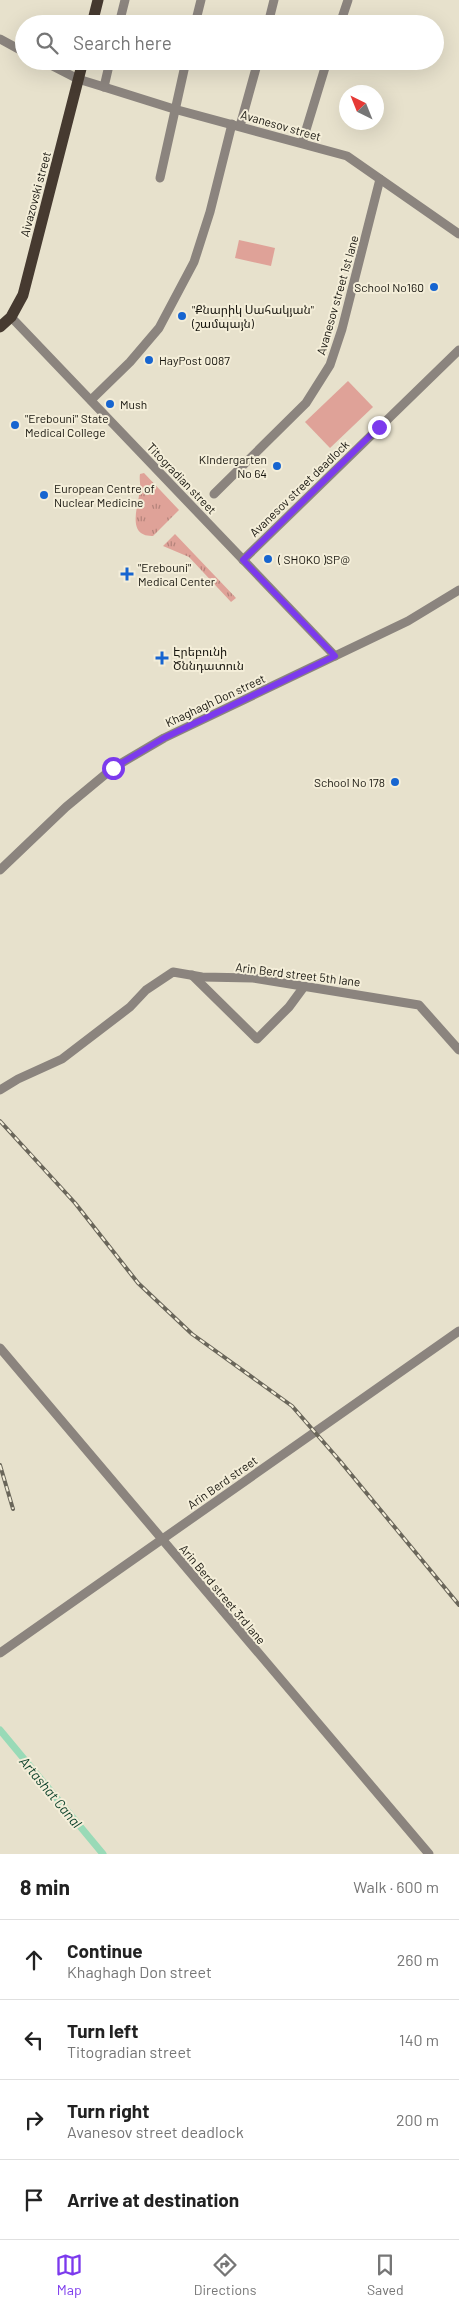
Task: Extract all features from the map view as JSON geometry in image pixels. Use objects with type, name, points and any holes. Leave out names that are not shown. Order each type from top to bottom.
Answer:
[{"type":"main road","points":[[94,15],[98,0]]},
{"type":"main road","name":"Aivazovski street","points":[[0,327],[11,317],[23,296],[80,70]]},
{"type":"street","points":[[121,15],[125,0]]},
{"type":"street","points":[[197,15],[201,0]]},
{"type":"street","points":[[270,15],[274,0]]},
{"type":"street","points":[[343,15],[348,0]]},
{"type":"street","points":[[0,39],[15,47]]},
{"type":"street","name":"Avanesov street","points":[[60,70],[78,79],[104,88],[174,109],[347,156],[459,234]]},
{"type":"street","points":[[104,88],[108,70]]},
{"type":"street","points":[[160,178],[184,70]]},
{"type":"street","points":[[91,400],[130,362],[159,328],[194,262],[255,70]]},
{"type":"street","points":[[302,143],[324,70]]},
{"type":"street","name":"Avanesov street 1st lane","points":[[214,494],[306,403],[330,365],[340,337],[380,180]]},
{"type":"street","name":"Titogradian street","points":[[11,317],[335,656]]},
{"type":"street","name":"Avanesov street deadlock","points":[[243,560],[459,350]]},
{"type":"street","name":"Khaghagh Don street","points":[[0,870],[66,807],[113,768],[164,738],[408,621],[459,590]]},
{"type":"street","name":"Arin Berd street 5th lane","points":[[0,1090],[18,1079],[62,1059],[130,1007],[146,990],[173,972],[192,975],[253,978],[303,988],[356,993],[378,1000],[419,1005],[459,1050]]},
{"type":"street","points":[[192,975],[258,1039],[303,988]]},
{"type":"street","name":"Arin Berd street","points":[[0,1653],[459,1331]]},
{"type":"street","name":"Arin Berd street 3rd lane","points":[[0,1348],[429,1854]]},
{"type":"green space","points":[[239,240],[275,248],[271,266],[235,258]]},
{"type":"green space","points":[[348,381],[373,407],[330,448],[305,422]]},
{"type":"green space","points":[[144,473],[179,510],[153,536],[145,535],[136,526],[140,474]]},
{"type":"green space","points":[[175,534],[236,598],[231,602],[189,557],[163,546]]},
{"type":"waterway","name":"Artashat Canal","points":[[0,1730],[103,1854]]},
{"type":"railway","points":[[0,1121],[75,1203],[138,1283],[192,1334],[292,1406],[459,1605]]},
{"type":"railway","points":[[0,1465],[13,1509]]},
{"type":"place","name":"School No160","points":[[434,287]]},
{"type":"place","name":"\"Քնարիկ Սահակյան\" (շամպայն)","points":[[182,316]]},
{"type":"place","name":"HayPost 0087","points":[[149,360]]},
{"type":"place","name":"Mush","points":[[110,404]]},
{"type":"place","name":"\"Erebouni\" State Medical College","points":[[15,425]]},
{"type":"place","name":"KIndergarten No 64","points":[[277,466]]},
{"type":"place","name":"European Centre of Nuclear Medicine","points":[[44,495]]},
{"type":"place","name":"( SHOKO )SP@","points":[[268,559]]},
{"type":"place","name":"\"Erebouni\" Medical Center","points":[[127,574]]},
{"type":"place","name":"Էրեբունի Ծննդատուն","points":[[162,658]]},
{"type":"place","name":"School No 178","points":[[395,782]]},
{"type":"route","points":[[113,768],[164,738],[335,656],[243,560],[379,427]]}]
